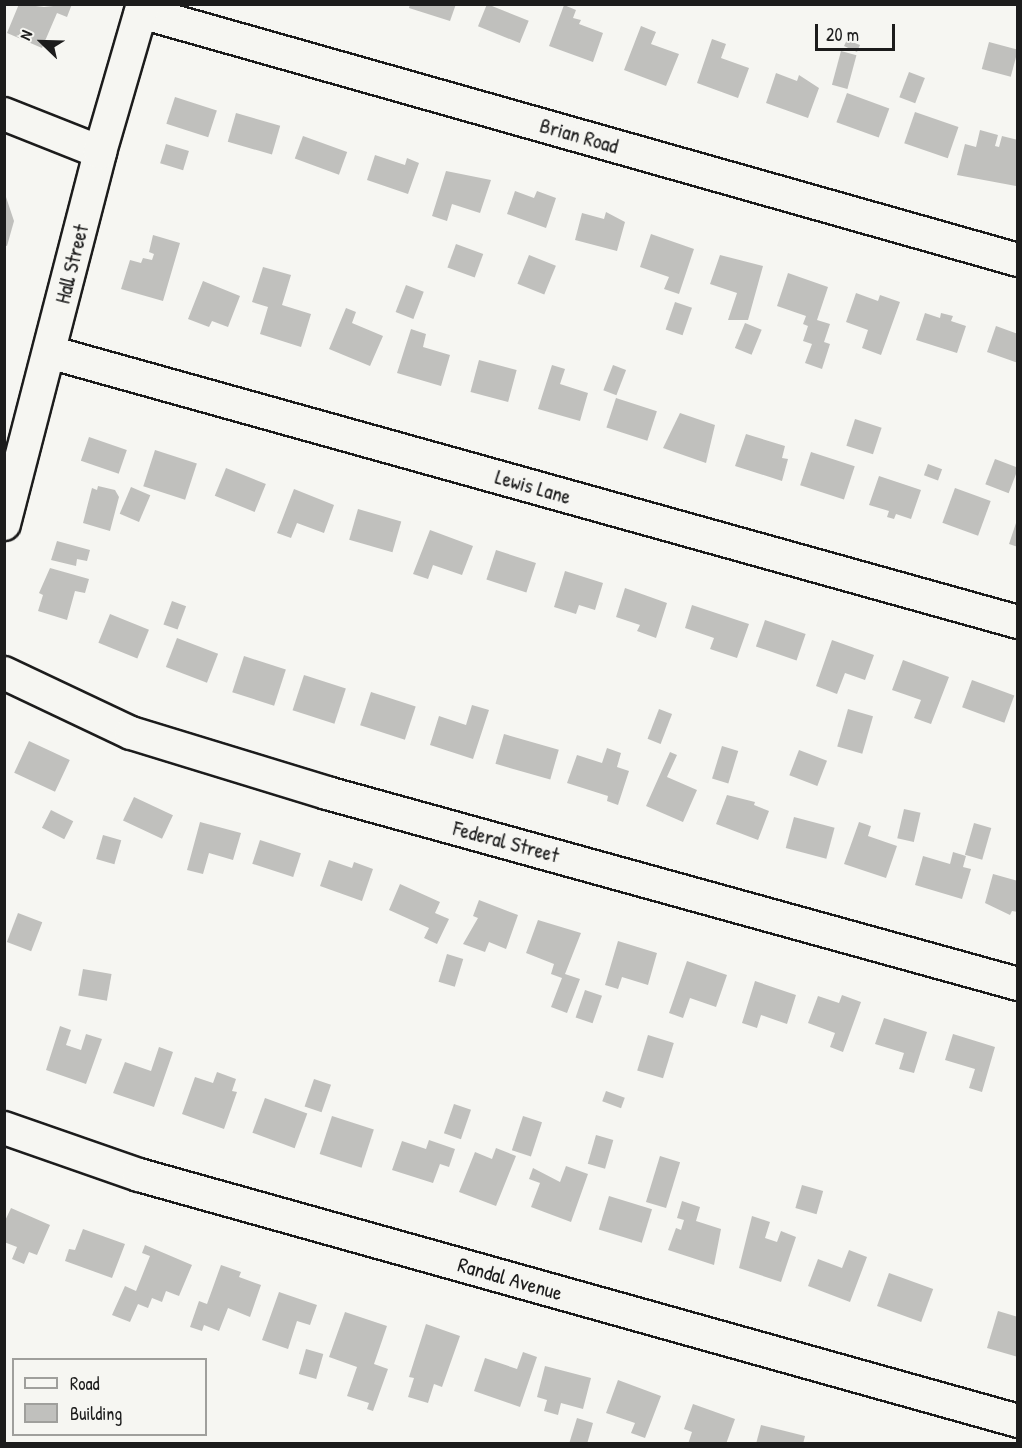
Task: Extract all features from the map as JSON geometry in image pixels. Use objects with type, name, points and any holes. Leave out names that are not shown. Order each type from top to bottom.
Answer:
[{"type":"street","name":"Hall Street","points":[[4,524],[100,152],[142,8]]},
{"type":"street","name":"Brian Road","points":[[142,8],[1017,260]]},
{"type":"street","points":[[4,114],[100,152]]},
{"type":"street","name":"Lewis Lane","points":[[49,352],[1017,622]]},
{"type":"street","name":"Federal Street","points":[[4,673],[131,733],[327,793],[1017,984]]},
{"type":"street","name":"Randal Avenue","points":[[4,1128],[139,1175],[1017,1421]]},
{"type":"building","points":[[19,4],[44,7],[72,4],[67,17],[57,13],[42,48],[7,33]]},
{"type":"building","points":[[410,4],[456,4],[450,21],[409,8]]},
{"type":"building","points":[[487,4],[529,21],[520,43],[478,26]]},
{"type":"building","points":[[564,5],[576,10],[573,18],[581,20],[579,24],[603,33],[593,62],[549,46]]},
{"type":"building","points":[[641,26],[656,32],[651,44],[679,54],[666,86],[624,70]]},
{"type":"building","points":[[712,39],[726,44],[721,58],[749,68],[738,98],[697,83]]},
{"type":"building","points":[[847,40],[860,45],[857,52],[844,46]]},
{"type":"building","points":[[989,42],[1018,50],[1011,77],[982,69]]},
{"type":"building","points":[[841,51],[856,55],[847,89],[832,85]]},
{"type":"building","points":[[909,72],[925,78],[915,103],[899,97]]},
{"type":"building","points":[[776,73],[797,81],[799,75],[819,88],[808,118],[766,103]]},
{"type":"building","points":[[847,93],[889,108],[879,138],[836,122]]},
{"type":"building","points":[[175,97],[217,111],[208,137],[166,124]]},
{"type":"building","points":[[915,112],[958,127],[948,158],[904,143]]},
{"type":"building","points":[[236,113],[280,126],[272,155],[228,142]]},
{"type":"building","points":[[980,130],[998,135],[995,146],[999,147],[1002,136],[1018,140],[1016,186],[957,175],[965,144],[976,147]]},
{"type":"building","points":[[303,136],[347,152],[339,175],[295,159]]},
{"type":"building","points":[[166,144],[189,151],[183,170],[160,163]]},
{"type":"building","points":[[375,155],[405,165],[407,158],[419,163],[408,194],[367,180]]},
{"type":"building","points":[[446,171],[491,180],[480,213],[452,204],[447,221],[432,216]]},
{"type":"building","points":[[515,191],[534,198],[537,191],[556,198],[546,228],[507,214]]},
{"type":"building","points":[[5,194],[14,221],[7,246],[4,245]]},
{"type":"building","points":[[606,212],[625,222],[617,251],[575,240],[582,213],[604,219]]},
{"type":"building","points":[[651,234],[694,249],[679,294],[664,289],[669,277],[640,267]]},
{"type":"building","points":[[153,235],[180,243],[163,301],[121,289],[130,260],[141,263],[143,258],[152,260],[154,254],[149,252]]},
{"type":"building","points":[[456,244],[483,254],[475,277],[447,267]]},
{"type":"building","points":[[529,255],[556,266],[544,295],[517,284]]},
{"type":"building","points":[[720,255],[763,266],[748,320],[728,320],[737,293],[710,284]]},
{"type":"building","points":[[263,267],[291,275],[282,305],[311,314],[301,347],[260,334],[268,307],[252,302]]},
{"type":"building","points":[[788,273],[828,287],[817,320],[830,324],[824,342],[830,344],[822,369],[805,363],[812,344],[803,341],[808,326],[803,324],[806,316],[777,306]]},
{"type":"building","points":[[203,281],[240,296],[228,327],[212,321],[209,327],[188,319]]},
{"type":"building","points":[[406,285],[424,292],[413,319],[396,312]]},
{"type":"building","points":[[856,293],[878,301],[880,295],[900,302],[881,355],[862,348],[868,330],[846,322]]},
{"type":"building","points":[[675,302],[692,308],[683,335],[666,329]]},
{"type":"building","points":[[346,308],[356,312],[352,323],[383,336],[370,366],[329,349]]},
{"type":"building","points":[[925,313],[940,318],[941,313],[953,316],[951,321],[966,326],[957,353],[916,340]]},
{"type":"building","points":[[745,323],[762,330],[752,355],[735,348]]},
{"type":"building","points":[[996,326],[1018,334],[1018,363],[987,352]]},
{"type":"building","points":[[411,329],[426,334],[423,347],[450,355],[441,386],[397,373]]},
{"type":"building","points":[[479,360],[517,370],[508,402],[470,392]]},
{"type":"building","points":[[552,365],[565,369],[560,384],[588,393],[580,421],[538,409]]},
{"type":"building","points":[[613,365],[626,370],[616,395],[603,390]]},
{"type":"building","points":[[616,398],[657,411],[647,441],[606,427]]},
{"type":"building","points":[[680,413],[715,425],[706,463],[663,448]]},
{"type":"building","points":[[855,419],[882,428],[873,454],[846,446]]},
{"type":"building","points":[[746,434],[785,446],[782,458],[788,459],[782,481],[735,466]]},
{"type":"building","points":[[89,437],[127,450],[119,474],[81,461]]},
{"type":"building","points":[[155,450],[197,464],[185,500],[143,486]]},
{"type":"building","points":[[811,452],[855,466],[844,500],[800,485]]},
{"type":"building","points":[[995,459],[1018,468],[1009,493],[985,484]]},
{"type":"building","points":[[928,464],[942,469],[938,480],[924,475]]},
{"type":"building","points":[[226,468],[266,484],[255,512],[215,496]]},
{"type":"building","points":[[879,476],[921,490],[911,519],[896,514],[894,519],[887,517],[889,511],[869,505]]},
{"type":"building","points":[[98,486],[115,490],[119,497],[110,531],[83,523],[92,488],[97,490]]},
{"type":"building","points":[[131,487],[150,495],[139,522],[120,514]]},
{"type":"building","points":[[955,488],[991,501],[978,536],[942,523]]},
{"type":"building","points":[[294,489],[334,505],[324,533],[297,523],[291,538],[277,533]]},
{"type":"building","points":[[358,509],[401,521],[392,552],[349,540]]},
{"type":"building","points":[[1018,520],[1018,547],[1009,544]]},
{"type":"building","points":[[430,530],[473,546],[462,575],[433,565],[428,579],[413,574]]},
{"type":"building","points":[[57,541],[90,550],[87,561],[77,559],[76,566],[51,560]]},
{"type":"building","points":[[496,550],[536,563],[526,592],[486,579]]},
{"type":"building","points":[[50,568],[89,579],[85,593],[75,591],[67,620],[38,611],[43,595],[39,593]]},
{"type":"building","points":[[565,571],[603,583],[595,610],[579,605],[576,614],[554,607]]},
{"type":"building","points":[[625,588],[667,603],[656,638],[637,631],[640,625],[616,617]]},
{"type":"building","points":[[172,601],[186,606],[178,630],[163,624]]},
{"type":"building","points":[[692,605],[749,624],[737,658],[710,649],[714,638],[685,628]]},
{"type":"building","points":[[110,614],[149,630],[137,658],[98,643]]},
{"type":"building","points":[[765,620],[806,634],[797,660],[756,646]]},
{"type":"building","points":[[177,638],[218,654],[207,683],[166,667]]},
{"type":"building","points":[[832,640],[874,655],[865,680],[845,673],[837,694],[816,686]]},
{"type":"building","points":[[244,656],[286,670],[274,706],[232,692]]},
{"type":"building","points":[[903,660],[949,677],[931,724],[914,718],[921,700],[892,690]]},
{"type":"building","points":[[304,675],[346,689],[334,724],[293,710]]},
{"type":"building","points":[[972,680],[1014,695],[1004,723],[962,707]]},
{"type":"building","points":[[371,692],[416,707],[405,740],[360,725]]},
{"type":"building","points":[[472,705],[489,710],[473,759],[430,745],[439,716],[466,725]]},
{"type":"building","points":[[659,709],[672,714],[661,744],[648,739]]},
{"type":"building","points":[[848,709],[873,716],[862,754],[837,746]]},
{"type":"building","points":[[504,734],[559,750],[550,780],[495,764]]},
{"type":"building","points":[[29,741],[70,760],[55,792],[14,773]]},
{"type":"building","points":[[722,746],[738,751],[728,783],[712,779]]},
{"type":"building","points":[[607,748],[621,753],[617,767],[629,771],[618,805],[607,801],[608,796],[567,783],[577,755],[602,763]]},
{"type":"building","points":[[799,750],[827,761],[817,786],[789,775]]},
{"type":"building","points":[[670,752],[677,755],[667,777],[697,790],[683,822],[646,806]]},
{"type":"building","points":[[727,795],[755,802],[754,805],[769,811],[758,840],[716,824]]},
{"type":"building","points":[[134,797],[173,815],[162,839],[123,821]]},
{"type":"building","points":[[904,809],[921,813],[914,842],[897,838]]},
{"type":"building","points":[[51,810],[73,821],[64,839],[42,828]]},
{"type":"building","points":[[794,817],[835,828],[826,859],[786,848]]},
{"type":"building","points":[[200,822],[241,833],[233,860],[209,853],[203,874],[187,870]]},
{"type":"building","points":[[859,822],[871,826],[868,836],[897,846],[886,878],[844,864]]},
{"type":"building","points":[[974,823],[991,828],[982,860],[965,855]]},
{"type":"building","points":[[103,835],[121,840],[114,864],[96,859]]},
{"type":"building","points":[[260,840],[301,853],[293,877],[252,864]]},
{"type":"building","points":[[953,852],[966,856],[963,867],[971,869],[962,899],[915,885],[923,856],[950,864]]},
{"type":"building","points":[[329,860],[352,868],[354,862],[373,869],[362,901],[320,886]]},
{"type":"building","points":[[993,874],[1018,881],[1018,912],[1012,911],[1010,915],[985,903]]},
{"type":"building","points":[[400,884],[440,902],[435,913],[449,919],[437,944],[424,938],[429,928],[389,910]]},
{"type":"building","points":[[479,900],[518,915],[506,949],[489,942],[485,952],[463,944],[478,918],[473,916]]},
{"type":"building","points":[[18,913],[42,922],[31,951],[7,942]]},
{"type":"building","points":[[538,920],[581,933],[565,974],[580,979],[567,1013],[551,1007],[562,978],[551,974],[554,964],[526,953]]},
{"type":"building","points":[[618,941],[657,953],[648,985],[622,977],[618,989],[605,985]]},
{"type":"building","points":[[447,954],[463,959],[455,987],[439,982]]},
{"type":"building","points":[[687,961],[727,975],[716,1007],[690,998],[683,1018],[669,1013]]},
{"type":"building","points":[[83,969],[112,974],[107,1001],[78,996]]},
{"type":"building","points":[[755,981],[796,995],[787,1024],[761,1015],[757,1028],[742,1023]]},
{"type":"building","points":[[585,990],[602,996],[593,1023],[576,1017]]},
{"type":"building","points":[[842,995],[861,1002],[843,1052],[830,1047],[835,1033],[808,1023],[818,996],[839,1003]]},
{"type":"building","points":[[884,1018],[927,1032],[914,1073],[899,1069],[904,1053],[875,1044]]},
{"type":"building","points":[[60,1026],[71,1030],[66,1045],[81,1050],[86,1034],[102,1039],[86,1084],[46,1070]]},
{"type":"building","points":[[953,1034],[995,1047],[982,1092],[969,1088],[975,1069],[945,1060]]},
{"type":"building","points":[[648,1035],[674,1043],[663,1078],[637,1070]]},
{"type":"building","points":[[159,1047],[173,1052],[154,1107],[113,1093],[125,1062],[151,1071]]},
{"type":"building","points":[[217,1072],[236,1079],[232,1091],[237,1092],[224,1129],[182,1114],[195,1077],[213,1083]]},
{"type":"building","points":[[314,1079],[331,1085],[322,1112],[305,1106]]},
{"type":"building","points":[[606,1091],[625,1098],[621,1108],[602,1101]]},
{"type":"building","points":[[265,1098],[307,1113],[295,1148],[252,1133]]},
{"type":"building","points":[[454,1104],[471,1110],[461,1139],[444,1133]]},
{"type":"building","points":[[332,1116],[374,1130],[361,1168],[320,1154]]},
{"type":"building","points":[[523,1116],[542,1122],[531,1156],[512,1150]]},
{"type":"building","points":[[596,1135],[613,1140],[605,1169],[588,1164]]},
{"type":"building","points":[[429,1140],[455,1149],[449,1167],[440,1164],[433,1183],[392,1170],[402,1141],[426,1149]]},
{"type":"building","points":[[496,1148],[516,1156],[496,1206],[459,1192],[475,1152],[492,1159]]},
{"type":"building","points":[[660,1156],[680,1162],[666,1208],[646,1202]]},
{"type":"building","points":[[566,1166],[588,1174],[571,1222],[531,1207],[540,1183],[529,1179],[533,1168],[560,1182]]},
{"type":"building","points":[[802,1185],[823,1191],[817,1214],[795,1208]]},
{"type":"building","points":[[609,1196],[652,1209],[642,1243],[599,1229]]},
{"type":"building","points":[[682,1201],[700,1207],[696,1221],[721,1229],[714,1265],[668,1250],[676,1228],[681,1230],[684,1220],[677,1218]]},
{"type":"building","points":[[11,1208],[50,1225],[37,1255],[29,1252],[24,1264],[12,1259],[17,1247],[4,1242],[4,1223]]},
{"type":"building","points":[[752,1216],[770,1222],[765,1238],[777,1242],[781,1231],[796,1237],[781,1282],[739,1268]]},
{"type":"building","points":[[83,1229],[125,1244],[112,1278],[65,1261],[69,1249],[75,1250]]},
{"type":"building","points":[[145,1245],[192,1265],[179,1296],[166,1291],[162,1302],[152,1298],[148,1308],[138,1304],[130,1322],[112,1315],[125,1286],[136,1291],[150,1256],[142,1253]]},
{"type":"building","points":[[849,1250],[867,1257],[850,1302],[808,1286],[818,1259],[842,1268]]},
{"type":"building","points":[[221,1265],[241,1272],[239,1277],[261,1285],[250,1317],[228,1308],[219,1331],[204,1325],[202,1331],[190,1327],[199,1301],[207,1304]]},
{"type":"building","points":[[889,1273],[933,1289],[921,1322],[877,1306]]},
{"type":"building","points":[[279,1292],[317,1305],[310,1325],[297,1321],[288,1349],[262,1340]]},
{"type":"building","points":[[998,1311],[1018,1317],[1018,1357],[987,1348]]},
{"type":"building","points":[[345,1312],[387,1326],[374,1364],[388,1369],[373,1411],[367,1409],[369,1403],[347,1396],[357,1367],[329,1357]]},
{"type":"building","points":[[426,1324],[460,1336],[442,1387],[434,1384],[428,1403],[408,1397],[414,1378],[409,1377]]},
{"type":"building","points":[[306,1349],[323,1354],[316,1379],[299,1374]]},
{"type":"building","points":[[523,1352],[537,1357],[520,1407],[474,1391],[485,1358],[517,1369]]},
{"type":"building","points":[[545,1366],[591,1378],[583,1409],[561,1403],[558,1415],[544,1411],[547,1400],[537,1397]]},
{"type":"building","points":[[618,1380],[661,1396],[645,1438],[631,1433],[635,1423],[606,1413]]},
{"type":"building","points":[[693,1404],[735,1419],[726,1444],[688,1444],[692,1432],[684,1429]]},
{"type":"building","points":[[577,1418],[593,1423],[587,1444],[569,1444]]},
{"type":"building","points":[[761,1425],[805,1436],[803,1444],[756,1444]]}]
